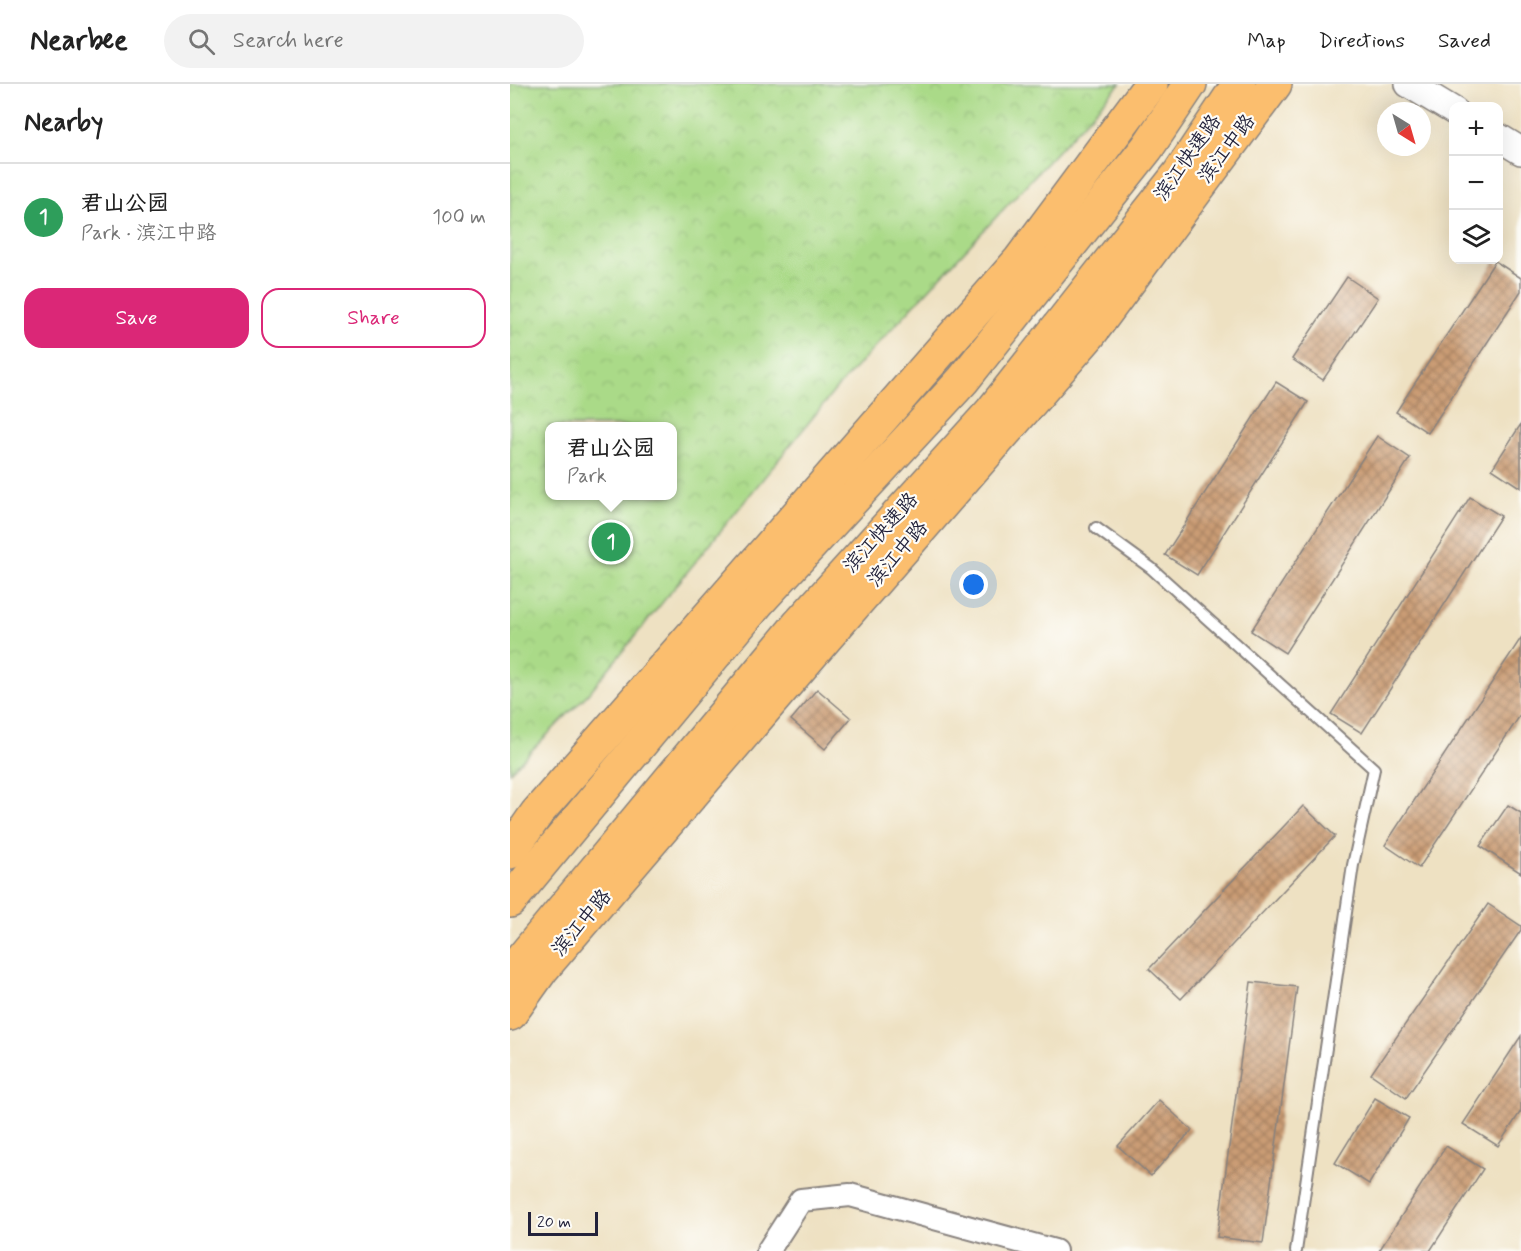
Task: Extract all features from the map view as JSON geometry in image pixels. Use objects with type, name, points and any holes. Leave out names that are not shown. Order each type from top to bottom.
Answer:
[{"type":"main road","points":[[510,852],[537,813],[1020,260],[1151,84]]},
{"type":"main road","name":"滨江快速路","points":[[510,901],[759,601],[963,380],[1147,148],[1190,84]]},
{"type":"main road","name":"滨江快速路","points":[[510,973],[799,624],[992,411],[1179,174],[1239,84]]},
{"type":"main road","name":"滨江中路","points":[[510,1014],[542,969],[1089,335],[1275,84]]},
{"type":"street","points":[[1409,84],[1449,108]]},
{"type":"street","points":[[1503,140],[1521,151]]},
{"type":"street","points":[[768,1251],[801,1200],[849,1195],[1054,1251]]},
{"type":"lane","points":[[1096,528],[1151,568],[1374,769],[1353,865],[1296,1251]]},
{"type":"green space","points":[[510,84],[1120,84],[836,389],[588,694],[510,772]]},
{"type":"building","points":[[1493,264],[1500,264],[1521,278],[1521,291],[1428,433],[1396,412]]},
{"type":"building","points":[[1347,277],[1378,298],[1323,380],[1292,359]]},
{"type":"building","points":[[1276,382],[1308,402],[1197,575],[1165,555]]},
{"type":"building","points":[[1521,424],[1521,488],[1492,469]]},
{"type":"building","points":[[1377,436],[1410,458],[1285,653],[1251,631]]},
{"type":"building","points":[[1470,497],[1501,516],[1362,733],[1331,714]]},
{"type":"building","points":[[1521,638],[1521,714],[1419,868],[1385,845]]},
{"type":"building","points":[[817,689],[851,718],[825,749],[791,720]]},
{"type":"building","points":[[1508,805],[1521,813],[1521,873],[1480,846]]},
{"type":"building","points":[[1303,806],[1335,836],[1181,999],[1149,969]]},
{"type":"building","points":[[1488,904],[1521,926],[1521,930],[1406,1098],[1371,1074]]},
{"type":"building","points":[[1251,982],[1297,987],[1263,1243],[1217,1237]]},
{"type":"building","points":[[1521,1036],[1521,1111],[1498,1146],[1463,1124]]},
{"type":"building","points":[[1375,1098],[1409,1118],[1369,1184],[1335,1163]]},
{"type":"building","points":[[1159,1100],[1192,1130],[1151,1176],[1118,1146]]},
{"type":"building","points":[[1446,1146],[1483,1169],[1430,1251],[1379,1251]]},
{"type":"place","name":"君山公园","points":[[611,542]]}]
